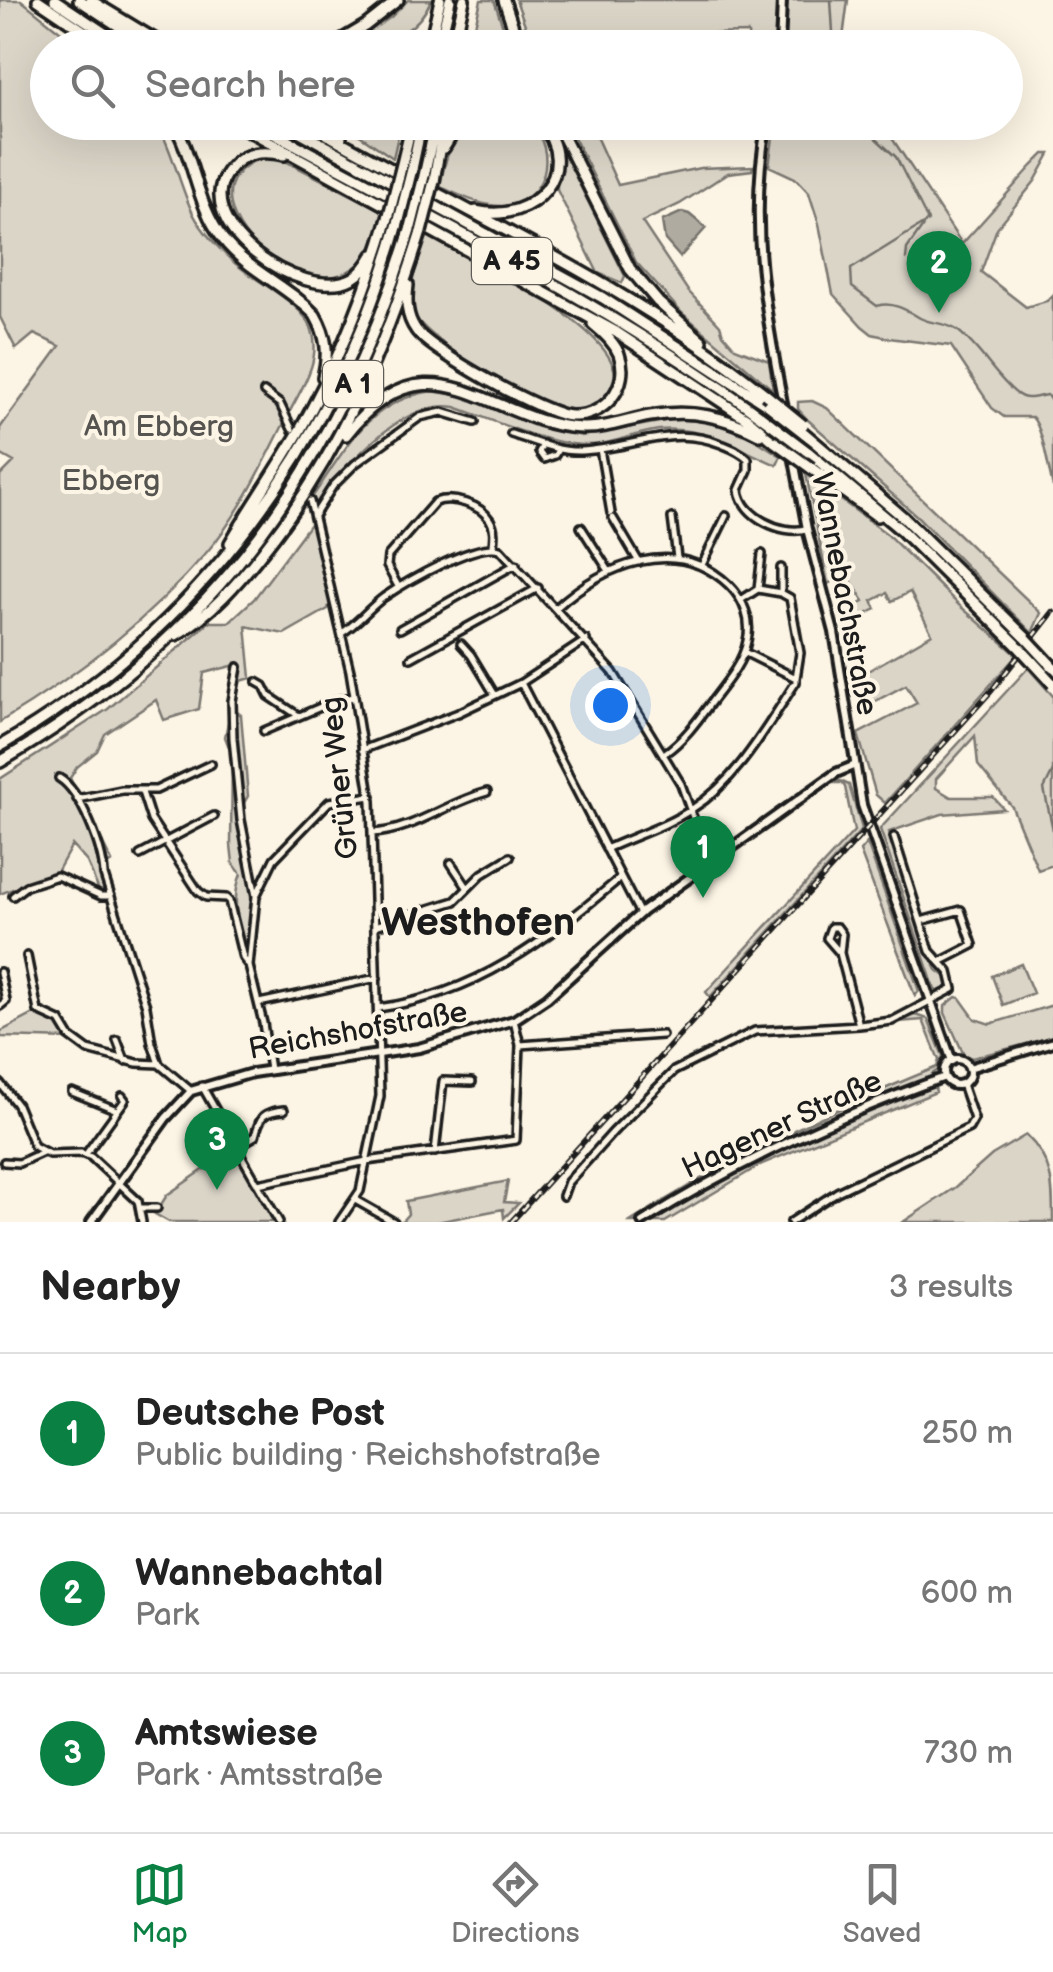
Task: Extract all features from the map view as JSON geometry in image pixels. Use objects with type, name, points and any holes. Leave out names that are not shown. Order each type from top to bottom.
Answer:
[{"type":"highway","points":[[38,0],[80,30]]},
{"type":"highway","points":[[55,0],[100,30]]},
{"type":"highway","points":[[79,0],[125,30]]},
{"type":"highway","points":[[90,0],[138,30]]},
{"type":"highway","points":[[358,30],[398,0]]},
{"type":"highway","points":[[433,30],[440,0]]},
{"type":"highway","points":[[443,30],[450,0]]},
{"type":"highway","points":[[457,30],[464,0]]},
{"type":"highway","points":[[504,0],[514,30]]},
{"type":"highway","points":[[127,24],[140,30]]},
{"type":"highway","points":[[74,26],[78,30]]},
{"type":"highway","points":[[182,140],[205,207],[225,242],[246,262],[298,298],[319,322],[326,340],[327,360],[312,408]]},
{"type":"highway","points":[[264,140],[566,306],[674,370],[901,530]]},
{"type":"highway","name":"A 45","points":[[287,140],[578,298],[661,348],[772,424],[901,530],[1053,684]]},
{"type":"highway","name":"A 45","points":[[315,140],[603,298],[767,400],[902,517],[1053,667]]},
{"type":"highway","points":[[337,140],[612,291],[726,363]]},
{"type":"highway","points":[[344,140],[350,147]]},
{"type":"highway","points":[[407,166],[409,140]]},
{"type":"highway","name":"A 1","points":[[0,746],[46,718],[118,664],[214,571],[271,499],[338,386],[368,316],[416,140]]},
{"type":"highway","name":"A 1","points":[[0,762],[75,714],[161,644],[225,578],[282,506],[316,452],[367,354],[416,229],[434,140]]},
{"type":"highway","points":[[438,164],[441,140]]},
{"type":"highway","points":[[429,178],[448,140]]},
{"type":"highway","points":[[463,207],[488,214],[525,209],[542,195],[552,178],[551,140]]},
{"type":"highway","points":[[565,140],[630,269],[658,302],[767,400]]},
{"type":"highway","points":[[320,172],[280,154],[264,152],[244,158],[230,169],[222,186],[224,217],[234,233],[260,256],[297,276],[322,283],[346,281],[361,272],[394,217]]},
{"type":"highway","points":[[416,229],[407,307],[423,338],[440,352],[540,408],[583,416],[597,411],[614,396],[621,380],[621,366],[618,353],[606,336],[566,306]]},
{"type":"highway","points":[[214,571],[312,408],[358,314],[384,230]]},
{"type":"highway","points":[[328,456],[372,370],[413,257]]},
{"type":"highway","points":[[161,644],[186,629],[242,578],[354,424],[395,393],[428,385],[457,387],[563,426],[593,428],[650,416],[698,413],[725,419],[775,442]]},
{"type":"main road","points":[[781,30],[782,0]]},
{"type":"main road","name":"Wannebachstraße","points":[[764,140],[756,209],[760,281],[806,529],[834,632],[853,766],[862,805],[952,1061]]},
{"type":"main road","name":"Reichshofstraße","points":[[95,1220],[161,1126],[192,1091],[270,1070],[433,1044],[514,1020],[548,998],[640,914],[709,862],[836,773],[853,766]]},
{"type":"main road","points":[[969,1068],[1053,1042]]},
{"type":"main road","points":[[952,1061],[963,1062],[969,1068],[962,1084],[950,1083],[945,1077],[944,1070],[952,1061]]},
{"type":"main road","name":"Hagener Straße","points":[[642,1222],[783,1143],[945,1077]]},
{"type":"street","points":[[264,392],[280,404],[292,429]]},
{"type":"street","points":[[314,516],[333,486],[355,464],[420,416],[442,412],[475,422]]},
{"type":"street","points":[[511,434],[558,448],[600,448],[677,434],[705,438],[745,455],[749,461],[739,490],[746,509],[781,530],[806,529]]},
{"type":"street","points":[[542,444],[539,452],[544,459],[558,448]]},
{"type":"street","points":[[600,448],[612,516],[639,562]]},
{"type":"street","points":[[399,588],[388,566],[388,556],[416,519],[435,502],[455,499],[483,512],[494,528],[493,546]]},
{"type":"street","name":"Grüner Weg","points":[[310,501],[342,633],[371,796],[380,1096],[356,1200]]},
{"type":"street","points":[[702,564],[726,516]]},
{"type":"street","points":[[672,518],[677,558]]},
{"type":"street","points":[[581,527],[609,571]]},
{"type":"street","points":[[342,633],[399,588],[482,547],[493,546],[516,564],[613,672],[664,754],[692,809],[709,862]]},
{"type":"street","points":[[758,589],[762,554]]},
{"type":"street","points":[[556,608],[592,579],[609,571],[639,562],[677,558],[702,564],[741,600],[749,628],[744,652],[699,718],[664,754]]},
{"type":"street","points":[[400,629],[516,564]]},
{"type":"street","points":[[781,568],[781,592]]},
{"type":"street","points":[[411,658],[538,588]]},
{"type":"street","points":[[606,849],[692,809],[738,766],[796,682],[800,653],[790,598],[781,592],[758,589],[741,600]]},
{"type":"street","points":[[362,750],[521,683],[586,640]]},
{"type":"street","points":[[460,644],[471,654],[494,695]]},
{"type":"street","points":[[744,652],[796,678]]},
{"type":"street","points":[[238,666],[232,701],[233,738],[244,839],[256,896],[249,966],[270,1070]]},
{"type":"street","points":[[257,682],[269,696],[299,716]]},
{"type":"street","points":[[521,683],[640,914]]},
{"type":"street","points":[[264,731],[354,697]]},
{"type":"street","points":[[78,799],[122,790],[156,790],[211,764]]},
{"type":"street","points":[[59,778],[69,784],[78,799],[104,859],[110,896],[146,1006],[159,1064],[192,1091]]},
{"type":"street","points":[[142,792],[151,820],[202,895],[229,901],[242,958],[249,966]]},
{"type":"street","points":[[372,834],[441,813],[487,792]]},
{"type":"street","points":[[256,896],[274,859],[329,802],[371,796]]},
{"type":"street","points":[[140,855],[214,816]]},
{"type":"street","points":[[563,1196],[568,1182],[659,1083],[674,1072],[756,1031],[890,1021],[953,989],[953,979],[930,951],[894,837]]},
{"type":"street","points":[[375,926],[449,904],[467,886],[510,857]]},
{"type":"street","points":[[450,864],[467,886]]},
{"type":"street","points":[[13,896],[26,886],[57,876],[101,896],[110,896]]},
{"type":"street","points":[[378,1008],[472,983],[553,934],[620,878]]},
{"type":"street","points":[[920,922],[961,910],[966,918],[973,946],[940,962]]},
{"type":"street","points":[[840,953],[826,938],[831,928],[839,928],[842,934],[840,953],[859,1024]]},
{"type":"street","points":[[27,956],[38,1011],[60,1020],[69,1036],[88,1050],[126,1061],[159,1064]]},
{"type":"street","points":[[0,972],[6,1002],[0,1006]]},
{"type":"street","points":[[258,1004],[377,978]]},
{"type":"street","points":[[258,1184],[367,1161],[516,1140],[520,1045],[514,1020]]},
{"type":"street","points":[[520,1045],[662,1035]]},
{"type":"street","points":[[116,1040],[126,1061]]},
{"type":"street","points":[[436,1152],[443,1080],[472,1082]]},
{"type":"street","points":[[0,1084],[17,1105],[31,1142],[43,1152]]},
{"type":"street","points":[[791,1222],[837,1192],[969,1128],[974,1119],[962,1084]]},
{"type":"street","points":[[202,1086],[279,1222]]},
{"type":"street","points":[[72,1092],[117,1110]]},
{"type":"street","points":[[86,1154],[124,1100],[122,1096]]},
{"type":"street","points":[[236,1147],[255,1136],[263,1114],[284,1110]]},
{"type":"street","points":[[4,1162],[18,1163],[43,1152],[86,1154],[138,1201],[142,1222]]},
{"type":"street","points":[[339,1222],[356,1200],[394,1222]]},
{"type":"street","points":[[139,1208],[157,1208]]},
{"type":"green space","name":"Am Ebberg","points":[[0,0],[21,0],[59,30],[30,30],[30,140],[165,140],[190,207],[202,227],[237,265],[298,309],[312,330],[314,352],[309,374],[270,451],[219,538],[160,601],[110,645],[0,722],[0,476],[14,462],[0,454],[0,428],[60,346],[34,334],[16,349],[0,317]]},
{"type":"green space","points":[[408,0],[431,0],[407,30],[371,30]]},
{"type":"green space","points":[[481,0],[494,0],[504,30],[474,30]]},
{"type":"green space","points":[[516,0],[777,0],[775,30],[527,30]]},
{"type":"green space","points":[[787,0],[848,0],[844,30],[786,30]]},
{"type":"green space","points":[[367,140],[397,140],[393,158]]},
{"type":"green space","points":[[455,140],[541,140],[546,161],[544,174],[529,196],[517,203],[494,206],[440,187]]},
{"type":"green space","points":[[553,140],[557,140],[625,276],[622,283],[598,273],[557,190],[557,149]]},
{"type":"green space","points":[[575,140],[598,140],[618,185],[700,168],[753,166],[752,170],[728,173],[680,204],[642,222],[688,291],[720,325],[735,348],[769,361],[773,390],[682,313],[636,262]]},
{"type":"green space","points":[[773,140],[893,140],[962,244],[1032,166],[1044,154],[1050,154],[1035,181],[997,228],[981,272],[1026,307],[1047,301],[1053,295],[1053,487],[1042,439],[1032,417],[1004,417],[992,408],[951,346],[872,334],[833,294],[809,193],[795,178],[769,166]]},
{"type":"green space","points":[[264,157],[283,160],[384,212],[365,257],[336,276],[303,274],[270,258],[244,233],[231,204],[235,177]]},
{"type":"green space","points":[[428,234],[538,296],[594,338],[610,359],[615,379],[599,405],[566,409],[527,395],[455,352],[420,322],[412,310],[411,291]]},
{"type":"green space","points":[[432,391],[467,397],[536,425],[582,436],[676,419],[719,423],[745,433],[781,456],[777,465],[720,440],[675,430],[593,445],[567,443],[455,407],[435,407],[414,414],[376,439],[316,507],[313,496],[361,429],[391,405]]},
{"type":"green space","points":[[812,401],[827,408],[1041,613],[1032,633],[918,517],[798,409],[798,402]]},
{"type":"green space","points":[[806,474],[887,534],[1017,655],[885,803],[876,795],[858,734],[917,703],[906,685],[868,705],[854,679],[932,634],[910,592],[892,601],[887,593],[872,601],[876,609],[849,623],[846,612],[864,601],[846,573],[828,584]]},
{"type":"green space","points":[[313,520],[331,599],[328,609],[284,634],[246,626],[251,678],[241,681],[232,666],[204,673],[199,709],[164,720],[156,700],[105,734],[97,751],[70,778],[112,862],[102,868],[104,889],[100,893],[87,862],[72,845],[57,872],[0,894],[0,779],[108,709],[209,622],[229,622],[254,599]]},
{"type":"green space","points":[[1028,668],[1053,696],[1053,865],[1038,870],[1012,807],[978,765],[975,736],[936,779],[936,788],[951,797],[993,797],[1004,809],[942,814],[889,832],[929,953],[937,970],[949,979],[949,988],[940,992],[935,990],[880,829]]},
{"type":"green space","points":[[237,712],[241,715],[248,796],[238,813],[253,891],[246,954],[237,914],[241,874],[233,863],[231,845],[232,755],[225,737],[228,722]]},
{"type":"green space","points":[[838,780],[849,785],[862,829],[710,997],[706,992],[854,831],[845,787],[835,783]]},
{"type":"green space","points":[[867,843],[919,991],[915,996],[860,851]]},
{"type":"green space","points":[[1021,964],[1033,993],[1003,1005],[992,976]]},
{"type":"green space","points":[[956,997],[975,1019],[990,1024],[1053,1005],[1053,1037],[972,1058],[964,1055],[945,1013],[945,1006]]},
{"type":"green space","points":[[36,1013],[58,1023],[69,1039],[1,1037],[0,1032]]},
{"type":"green space","points":[[916,1015],[928,1019],[943,1056],[938,1070],[932,1074],[936,1092],[762,1164],[665,1222],[630,1222],[780,1137],[937,1067],[939,1060],[923,1020],[898,1022]]},
{"type":"green space","points":[[1026,1135],[1042,1154],[1050,1174],[1053,1222],[903,1222],[956,1187],[992,1155]]},
{"type":"green space","points":[[236,1151],[276,1222],[169,1222],[155,1214],[167,1195]]},
{"type":"green space","points":[[508,1181],[504,1202],[519,1203],[504,1218],[503,1209],[437,1222],[401,1222],[408,1214],[406,1201]]},
{"type":"shaded area","points":[[682,212],[706,228],[680,257],[665,240],[662,221]]},
{"type":"waterway","points":[[831,0],[833,30]]},
{"type":"waterway","points":[[878,140],[896,157],[928,221],[851,269],[852,287],[877,306],[899,307],[957,330],[1017,394],[1028,398],[1047,395],[1053,404]]},
{"type":"waterway","points":[[906,259],[907,249],[923,226]]},
{"type":"waterway","points":[[1053,771],[1044,789],[1053,830]]},
{"type":"tunnel","points":[[299,456],[310,501]]},
{"type":"railway","points":[[511,1222],[992,690],[1053,612]]},
{"type":"place","name":"Wannebachtal","points":[[939,313]]},
{"type":"place","name":"Deutsche Post","points":[[703,898]]},
{"type":"place","name":"Amtswiese","points":[[217,1190]]},
{"type":"district","name":"Westhofen","points":[[478,923]]},
{"type":"park label","name":"Ebberg","points":[[111,481]]}]
